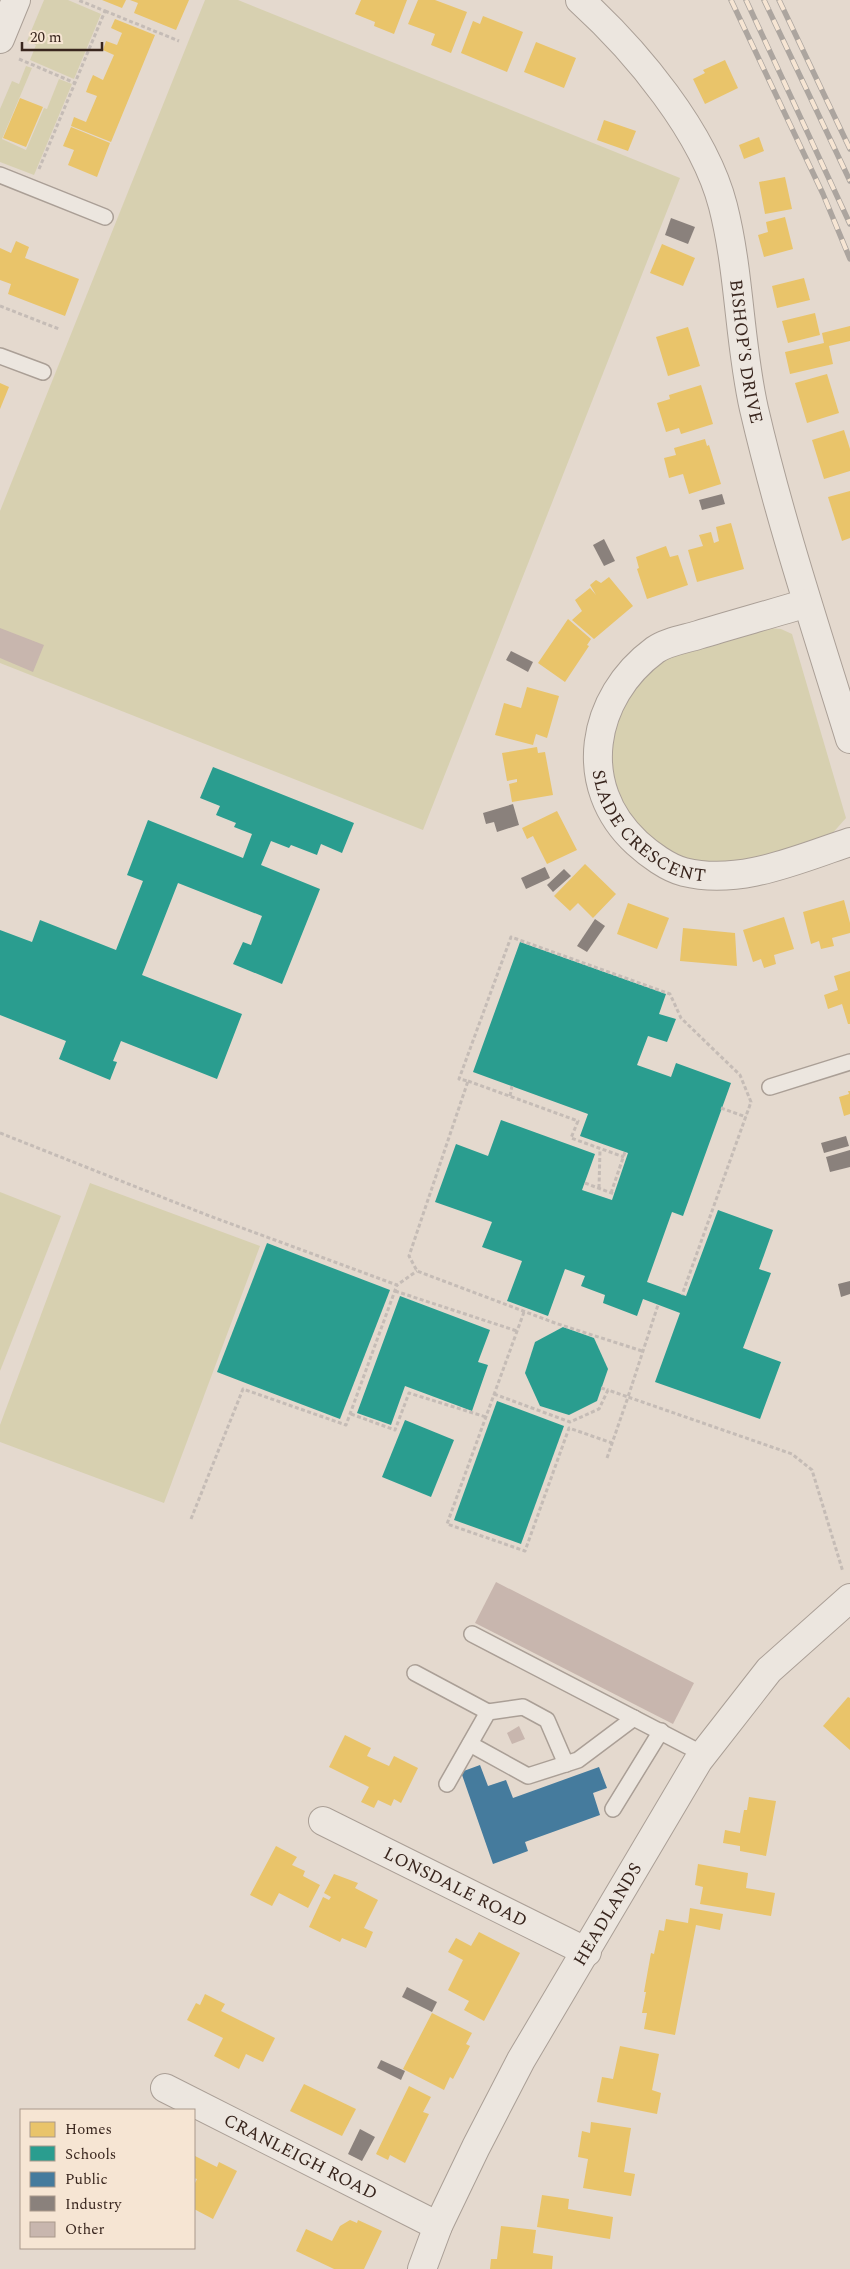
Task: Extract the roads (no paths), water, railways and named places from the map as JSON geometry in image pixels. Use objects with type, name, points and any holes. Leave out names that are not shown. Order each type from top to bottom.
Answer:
[{"type":"street","points":[[8,48],[16,0]]},
{"type":"street","name":"BISHOP'S DRIVE","points":[[580,0],[612,29],[641,63],[692,136],[714,182],[722,204],[729,236],[744,362],[776,500],[850,739]]},
{"type":"street","name":"SLADE CRESCENT","points":[[807,603],[657,648],[636,665],[619,686],[608,704],[600,730],[598,763],[604,798],[624,831],[649,854],[683,872],[714,876],[755,872],[850,842]]},
{"type":"street","name":"HEADLANDS","points":[[422,2269],[438,2226],[520,2060],[703,1754],[769,1670],[847,1585]]},
{"type":"street","name":"LONSDALE ROAD","points":[[323,1821],[586,1952]]},
{"type":"street","name":"CRANLEIGH ROAD","points":[[164,2088],[438,2226]]},
{"type":"lane","points":[[0,175],[105,218]]},
{"type":"lane","points":[[0,356],[43,372]]},
{"type":"lane","points":[[770,1087],[850,1062]]},
{"type":"lane","points":[[472,1634],[703,1754]]},
{"type":"lane","points":[[415,1673],[488,1712],[523,1707],[547,1720],[566,1764]]},
{"type":"lane","points":[[447,1784],[488,1712]]},
{"type":"lane","points":[[470,1744],[528,1776],[578,1760],[634,1718]]},
{"type":"lane","points":[[613,1809],[661,1732]]},
{"type":"railway","points":[[731,0],[823,194],[850,259]]},
{"type":"railway","points":[[746,0],[850,224]]},
{"type":"railway","points":[[764,0],[850,181]]},
{"type":"railway","points":[[779,0],[850,149]]}]
